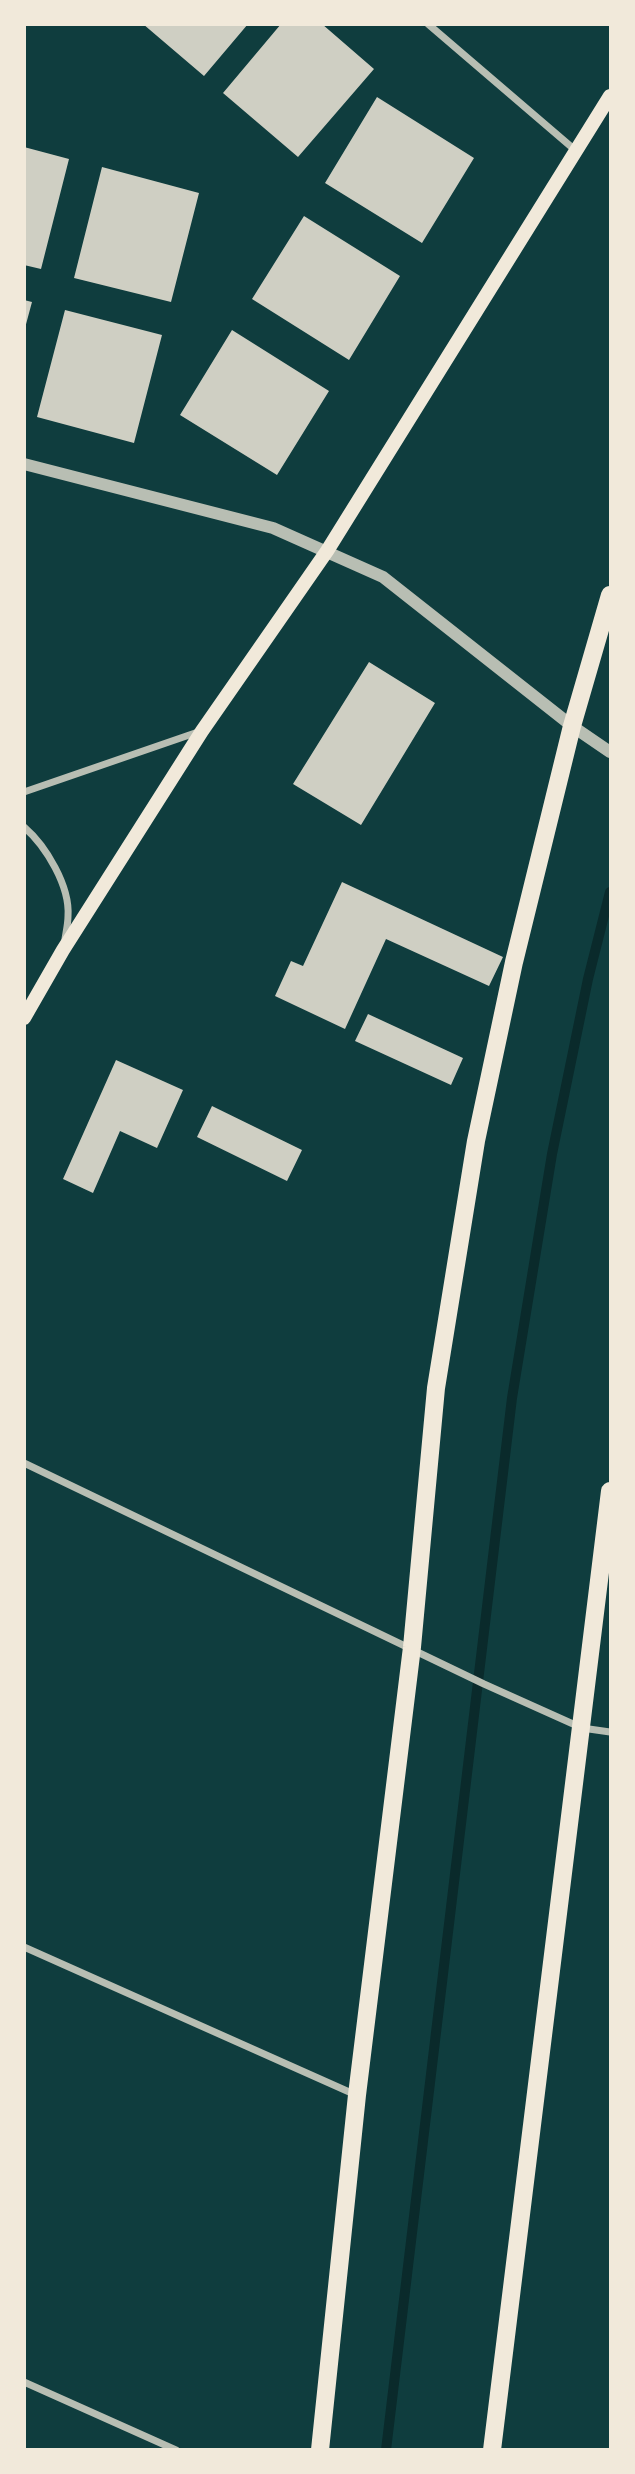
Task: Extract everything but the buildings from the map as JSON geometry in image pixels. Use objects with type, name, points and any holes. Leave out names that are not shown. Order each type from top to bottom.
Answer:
[{"type":"main road","points":[[24,1018],[63,950],[202,731],[327,551],[611,96]]},
{"type":"main road","points":[[320,2449],[357,2095],[412,1647],[436,1388],[477,1140],[514,962],[572,726],[611,595]]},
{"type":"main road","points":[[492,2449],[611,1491]]},
{"type":"street","points":[[428,24],[575,150]]},
{"type":"street","points":[[24,464],[273,528],[383,577],[572,726],[608,750]]},
{"type":"street","points":[[24,792],[202,731]]},
{"type":"street","points":[[24,827],[38,838],[54,865],[66,898],[68,915],[63,950]]},
{"type":"street","points":[[24,1463],[412,1647],[484,1684],[582,1728],[611,1732]]},
{"type":"street","points":[[24,1947],[357,2095]]},
{"type":"street","points":[[24,2382],[176,2449]]},
{"type":"waterway","points":[[386,2450],[512,1398],[552,1154],[588,979],[610,892]]}]
